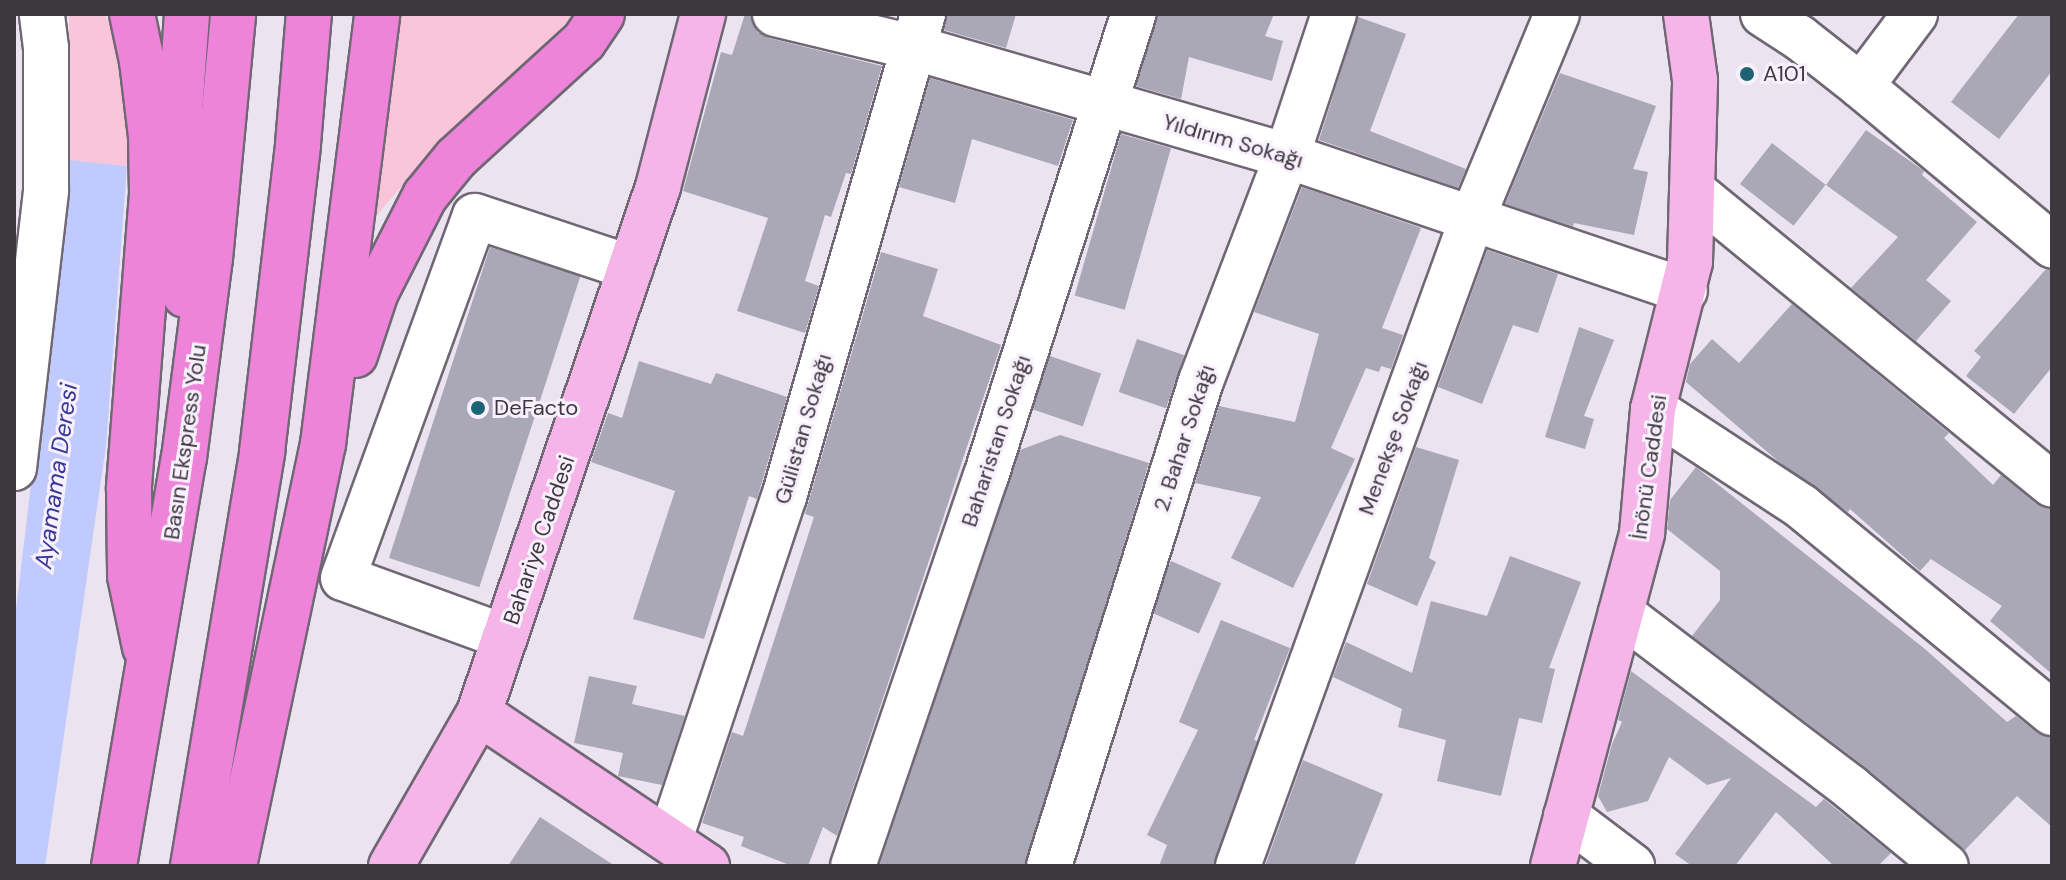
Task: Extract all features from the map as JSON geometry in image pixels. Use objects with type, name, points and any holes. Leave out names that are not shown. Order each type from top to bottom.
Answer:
[{"type":"highway","points":[[132,14],[144,76],[152,194],[129,489],[130,576],[150,670]]},
{"type":"highway","points":[[187,14],[180,112],[180,218],[184,286],[196,360]]},
{"type":"highway","name":"Basın Ekspress Yolu","points":[[114,866],[150,670],[196,360],[233,14]]},
{"type":"highway","points":[[193,866],[262,452],[298,144],[309,14]]},
{"type":"highway","points":[[234,866],[323,444],[377,14]]},
{"type":"highway","points":[[323,444],[376,292],[425,196],[456,158],[584,41],[602,14]]},
{"type":"main road","name":"Bahariye Caddesi","points":[[391,866],[479,713],[658,187],[703,14]]},
{"type":"main road","name":"İnönü Caddesi","points":[[1553,866],[1642,533],[1653,409],[1690,262],[1695,80],[1686,14]]},
{"type":"main road","points":[[479,713],[707,866]]},
{"type":"street","points":[[14,468],[46,190],[46,48],[42,14]]},
{"type":"street","name":"Yıldırım Sokağı","points":[[775,14],[918,30],[1104,104],[1287,156],[1685,291]]},
{"type":"street","name":"Baharistan Sokağı","points":[[853,866],[986,476],[1133,14]]},
{"type":"street","name":"2. Bahar Sokağı","points":[[1049,866],[1201,381],[1287,156],[1334,14]]},
{"type":"street","name":"Menekşe Sokağı","points":[[1238,866],[1472,219],[1557,14]]},
{"type":"street","points":[[1763,14],[1800,38],[1861,86],[2052,245]]},
{"type":"street","points":[[1861,86],[1915,14]]},
{"type":"street","name":"Gülistan Sokağı","points":[[670,839],[784,497],[918,30]]},
{"type":"street","points":[[1692,190],[2052,485]]},
{"type":"street","points":[[505,637],[343,578],[475,216],[631,268]]},
{"type":"street","points":[[1653,409],[1802,507],[2052,713]]},
{"type":"street","points":[[1621,613],[1850,787],[1946,866]]},
{"type":"street","points":[[1566,816],[1632,866]]},
{"type":"shaded area","points":[[69,14],[105,14],[116,41],[128,129],[127,166],[70,160]]},
{"type":"shaded area","points":[[395,14],[575,14],[435,148],[377,215]]},
{"type":"water","name":"Ayamama Deresi","points":[[70,160],[127,166],[106,446],[45,866],[14,866],[14,626]]},
{"type":"building","points":[[745,14],[751,16],[757,32],[769,38],[882,66],[851,174],[846,173],[831,217],[825,215],[805,281],[819,286],[805,333],[737,311],[768,218],[683,191],[721,52],[732,55]]},
{"type":"building","points":[[947,14],[1016,14],[1006,48],[944,30]]},
{"type":"building","points":[[1157,14],[1274,14],[1265,36],[1283,41],[1272,81],[1189,57],[1181,99],[1136,86]]},
{"type":"building","points":[[2019,14],[2052,14],[2052,71],[1999,139],[1951,102]]},
{"type":"building","points":[[1358,17],[1406,34],[1370,131],[1466,169],[1458,188],[1319,140]]},
{"type":"building","points":[[1560,73],[1656,106],[1633,169],[1648,172],[1634,235],[1574,223],[1573,227],[1505,204]]},
{"type":"building","points":[[930,78],[1073,120],[1058,166],[972,139],[955,203],[899,187]]},
{"type":"building","points":[[1866,130],[1924,171],[1922,175],[1977,222],[1926,280],[1951,301],[1916,341],[1851,288],[1898,237],[1826,185]]},
{"type":"building","points":[[1121,134],[1171,148],[1125,310],[1075,295]]},
{"type":"building","points":[[1772,143],[1826,185],[1794,226],[1740,184]]},
{"type":"building","points":[[1302,187],[1421,228],[1382,328],[1403,335],[1391,369],[1381,366],[1379,372],[1366,368],[1331,448],[1355,459],[1293,588],[1231,558],[1261,497],[1195,483],[1219,406],[1295,422],[1319,334],[1254,312]]},
{"type":"building","name":"DeFacto","points":[[490,247],[580,276],[479,587],[389,558]]},
{"type":"building","points":[[1487,250],[1558,274],[1538,333],[1513,325],[1482,404],[1438,387]]},
{"type":"building","points":[[881,252],[938,269],[923,316],[1001,345],[837,836],[823,827],[808,866],[792,866],[741,846],[744,837],[702,823],[732,732],[743,736],[814,517],[805,514]]},
{"type":"building","points":[[2046,269],[2052,269],[2052,367],[2014,414],[1966,376],[1981,357],[1974,351]]},
{"type":"building","points":[[1792,304],[1949,433],[1944,438],[1993,485],[2001,475],[2036,504],[2052,509],[2052,674],[1990,621],[2002,606],[1931,559],[1920,571],[1850,509],[1848,512],[1779,462],[1686,382],[1690,364],[1712,339],[1739,363]]},
{"type":"building","points":[[1579,327],[1614,340],[1584,416],[1594,419],[1585,449],[1545,437]]},
{"type":"building","points":[[1137,339],[1184,355],[1166,408],[1119,392]]},
{"type":"building","points":[[1050,356],[1101,374],[1083,427],[1032,409]]},
{"type":"building","points":[[639,361],[711,384],[716,373],[787,397],[757,499],[749,496],[704,639],[633,619],[675,491],[591,462],[608,413],[622,418]]},
{"type":"building","points":[[1060,435],[1149,463],[1025,866],[879,866],[1020,450]]},
{"type":"building","points":[[1416,447],[1459,460],[1429,558],[1436,562],[1417,606],[1367,584]]},
{"type":"building","points":[[1696,467],[1925,649],[2007,722],[2016,716],[2037,733],[2052,737],[2052,827],[2017,796],[1965,850],[1865,767],[1692,636],[1720,600],[1720,571],[1667,529],[1670,500]]},
{"type":"building","points":[[1510,556],[1581,582],[1549,668],[1555,669],[1542,723],[1519,718],[1501,796],[1437,781],[1446,740],[1398,727],[1402,709],[1333,677],[1346,642],[1412,673],[1431,601],[1487,616]]},
{"type":"building","points":[[1171,561],[1221,583],[1199,634],[1149,611]]},
{"type":"building","points":[[1221,620],[1290,648],[1254,740],[1257,741],[1214,866],[1159,866],[1167,845],[1147,835],[1198,730],[1179,722]]},
{"type":"building","points":[[1631,671],[1816,807],[1824,799],[1891,853],[1878,866],[1834,866],[1776,812],[1735,866],[1692,866],[1675,854],[1731,778],[1707,785],[1669,757],[1648,801],[1607,812],[1598,796],[1612,744],[1622,722],[1618,720]]},
{"type":"building","points":[[589,676],[637,686],[632,704],[685,716],[662,785],[618,776],[623,753],[574,743]]},
{"type":"building","points":[[1303,760],[1383,794],[1354,866],[1265,866]]},
{"type":"building","points":[[540,817],[615,866],[508,866]]},
{"type":"place","name":"A101","points":[[1747,74]]},
{"type":"place","name":"DeFacto","points":[[478,408]]}]
